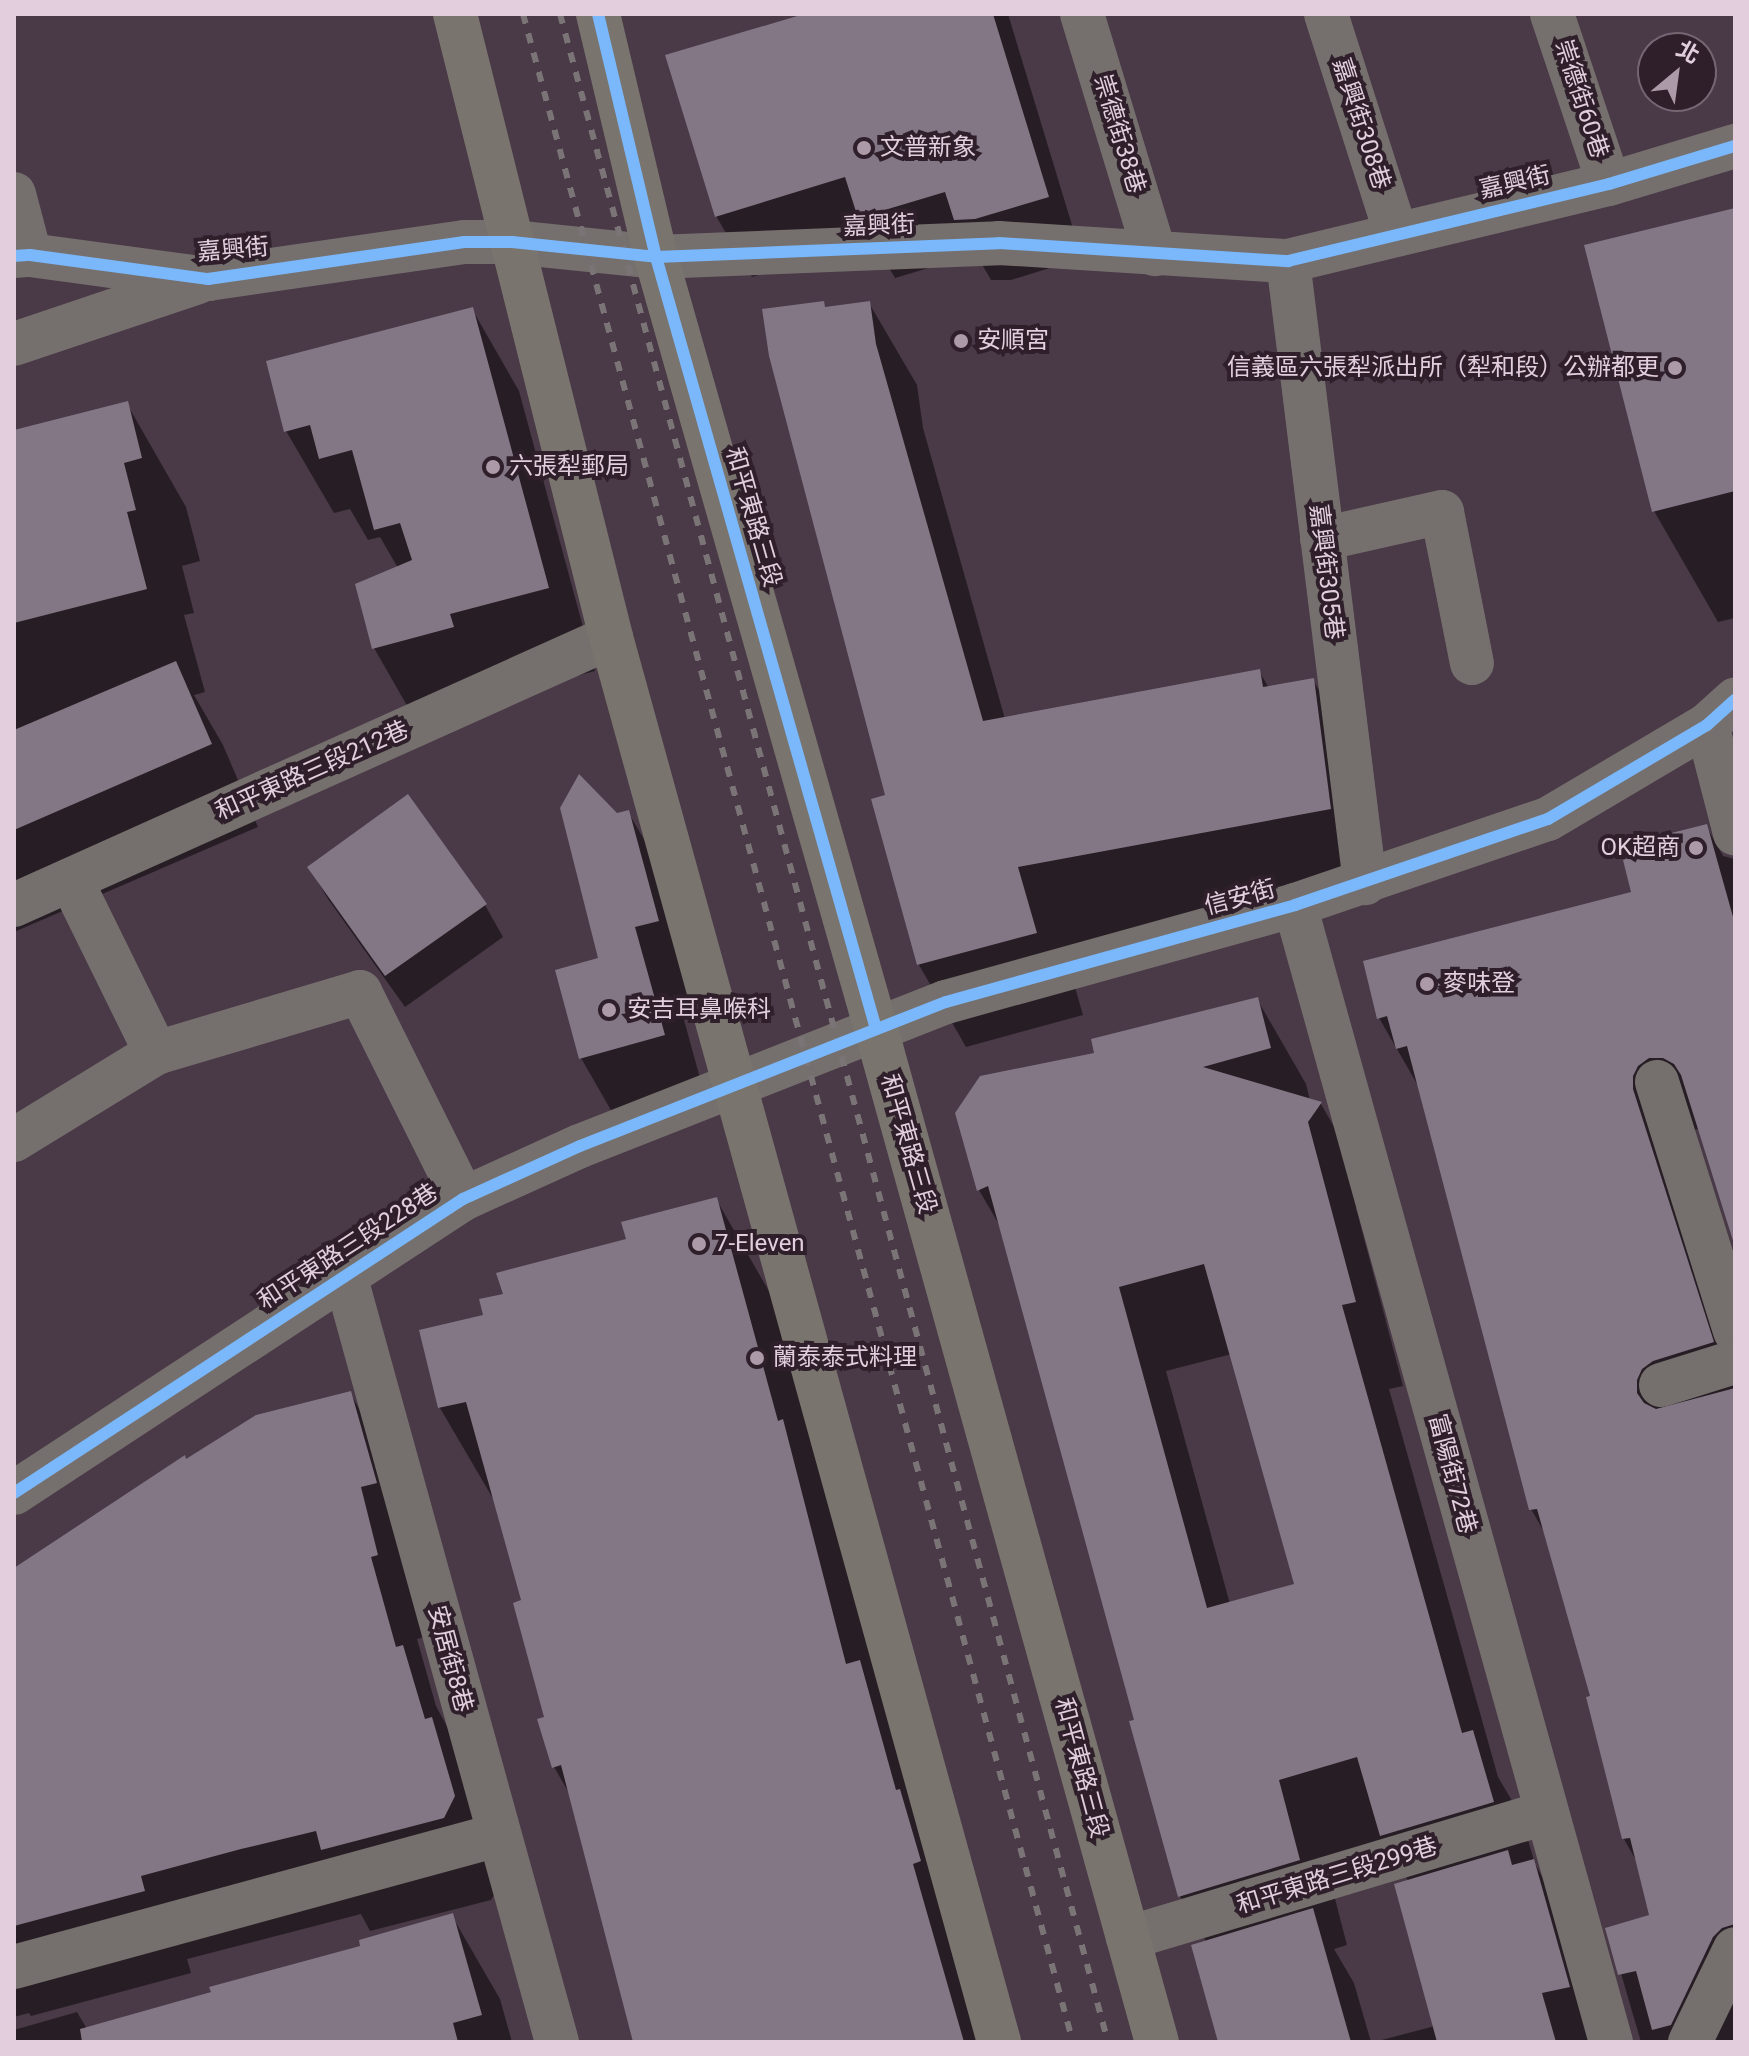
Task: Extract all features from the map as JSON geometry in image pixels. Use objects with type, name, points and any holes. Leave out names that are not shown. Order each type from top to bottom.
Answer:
[{"type":"main road","points":[[455,14],[611,637],[732,1086],[999,2042]]},
{"type":"main road","name":"和平東路三段","points":[[598,14],[656,257],[876,1029],[1157,2042]]},
{"type":"street","name":"崇德街38巷","points":[[1082,14],[1155,254]]},
{"type":"street","name":"嘉興街308巷","points":[[1326,14],[1396,234]]},
{"type":"street","name":"崇德街60巷","points":[[1552,14],[1609,184]]},
{"type":"street","name":"嘉興街","points":[[22,255],[208,279],[464,242],[512,242],[656,257],[999,243],[1288,261],[1609,184],[1735,146]]},
{"type":"street","points":[[14,194],[22,255]]},
{"type":"street","name":"嘉興街305巷","points":[[1288,261],[1365,883]]},
{"type":"street","points":[[14,344],[208,279]]},
{"type":"street","points":[[1322,539],[1442,512],[1472,663]]},
{"type":"street","name":"和平東路三段212巷","points":[[14,905],[611,637]]},
{"type":"street","points":[[1721,713],[1735,833]]},
{"type":"street","name":"信安街","points":[[732,1086],[946,1002],[1295,905],[1548,819],[1721,713]]},
{"type":"street","points":[[71,880],[156,1053]]},
{"type":"street","name":"富陽街72巷","points":[[1295,905],[1611,2042]]},
{"type":"street","points":[[14,1140],[156,1053],[360,992],[463,1199]]},
{"type":"street","points":[[1657,1082],[1735,1331]]},
{"type":"street","name":"和平東路三段228巷","points":[[14,1493],[463,1199],[580,1146],[732,1086]]},
{"type":"street","name":"安居街8巷","points":[[345,1275],[557,2042]]},
{"type":"street","points":[[1661,1385],[1735,1362]]},
{"type":"street","name":"和平東路三段299巷","points":[[1128,1938],[1545,1813]]},
{"type":"street","points":[[14,1967],[498,1835]]},
{"type":"street","points":[[1690,2042],[1735,1949]]},
{"type":"building","name":"文普新象","points":[[804,14],[993,14],[1049,197],[975,219],[954,220],[945,192],[858,218],[845,177],[715,217],[665,55]]},
{"type":"building","name":"信義區六張犁派出所（犁和段）公辦都更","points":[[1735,208],[1735,491],[1652,512],[1584,245]]},
{"type":"building","points":[[824,301],[825,307],[870,301],[876,344],[983,721],[1260,669],[1263,687],[1314,678],[1331,809],[1018,867],[1037,933],[917,965],[871,799],[885,795],[769,356],[762,309]]},
{"type":"building","points":[[473,307],[549,588],[450,614],[454,627],[372,649],[355,584],[412,560],[400,523],[374,530],[352,450],[319,459],[310,425],[284,432],[266,361]]},
{"type":"building","points":[[128,401],[142,458],[124,463],[136,510],[127,512],[147,589],[14,623],[14,430]]},
{"type":"building","points":[[176,661],[212,744],[14,830],[14,730]]},
{"type":"building","points":[[579,774],[617,813],[629,810],[659,921],[635,927],[665,1035],[579,1059],[555,970],[598,958],[560,808]]},
{"type":"building","points":[[408,794],[487,904],[385,976],[307,867]]},
{"type":"building","points":[[1707,824],[1735,924],[1735,1247],[1681,1075],[1674,1064],[1663,1058],[1649,1058],[1638,1066],[1633,1076],[1633,1089],[1714,1342],[1653,1361],[1642,1369],[1637,1380],[1637,1393],[1644,1403],[1656,1409],[1735,1388],[1735,1924],[1722,1928],[1713,1937],[1671,2025],[1652,2030],[1636,1971],[1618,1975],[1605,1928],[1649,1915],[1630,1838],[1622,1839],[1586,1697],[1590,1696],[1537,1509],[1529,1510],[1407,1046],[1396,1049],[1387,1016],[1377,1019],[1363,961],[1631,892],[1623,860],[1628,858],[1624,845]]},
{"type":"building","points":[[1258,997],[1271,1048],[1203,1067],[1322,1102],[1308,1122],[1356,1302],[1342,1305],[1462,1733],[1473,1730],[1494,1802],[1380,1836],[1357,1757],[1279,1780],[1300,1860],[1178,1897],[1129,1721],[1134,1720],[988,1186],[977,1191],[955,1113],[980,1076],[1094,1053],[1091,1039]],"holes":[[[1204,1264],[1294,1584],[1207,1608],[1119,1287]]]},
{"type":"building","points":[[717,1197],[778,1421],[783,1419],[846,1664],[860,1660],[896,1790],[900,1789],[921,1861],[913,1864],[964,2042],[633,2042],[561,1765],[552,1768],[537,1719],[544,1717],[513,1603],[521,1600],[466,1402],[438,1408],[419,1330],[483,1315],[479,1299],[503,1294],[496,1273],[626,1239],[621,1222]]},
{"type":"building","points":[[351,1391],[377,1483],[361,1487],[378,1555],[371,1557],[396,1647],[403,1645],[425,1719],[432,1717],[455,1796],[444,1818],[321,1850],[316,1831],[241,1849],[141,1876],[145,1891],[14,1926],[14,1568],[185,1455],[186,1459],[256,1415]]},
{"type":"building","points":[[1508,1850],[1512,1865],[1534,1859],[1570,1987],[1542,1993],[1556,2042],[1437,2042],[1394,1884]]},
{"type":"building","points":[[1313,1908],[1351,2042],[1218,2042],[1191,1945]]},
{"type":"building","points":[[453,1913],[482,2015],[453,2023],[458,2042],[82,2042],[80,2029],[211,1992],[209,1987],[360,1946],[359,1940]]},
{"type":"railway","points":[[523,14],[1073,2042]]},
{"type":"railway","points":[[560,14],[1108,2042]]},
{"type":"cycle path","points":[[598,14],[656,257],[876,1029]]},
{"type":"cycle path","points":[[14,256],[30,255],[208,279],[464,242],[512,242],[656,257],[999,243],[1288,261],[1609,184],[1735,146]]},
{"type":"cycle path","points":[[14,1493],[463,1199],[580,1146],[946,1002],[1295,905],[1548,819],[1707,725],[1735,700]]},
{"type":"place","name":"文普新象","points":[[864,148]]},
{"type":"place","name":"安順宮","points":[[961,341]]},
{"type":"place","name":"信義區六張犁派出所（犁和段）公辦都更","points":[[1675,368]]},
{"type":"place","name":"六張犁郵局","points":[[493,467]]},
{"type":"place","name":"OK超商","points":[[1696,848]]},
{"type":"place","name":"麥味登","points":[[1427,984]]},
{"type":"place","name":"安吉耳鼻喉科","points":[[609,1010]]},
{"type":"place","name":"7-Eleven","points":[[699,1244]]},
{"type":"place","name":"蘭泰泰式料理","points":[[757,1358]]}]
